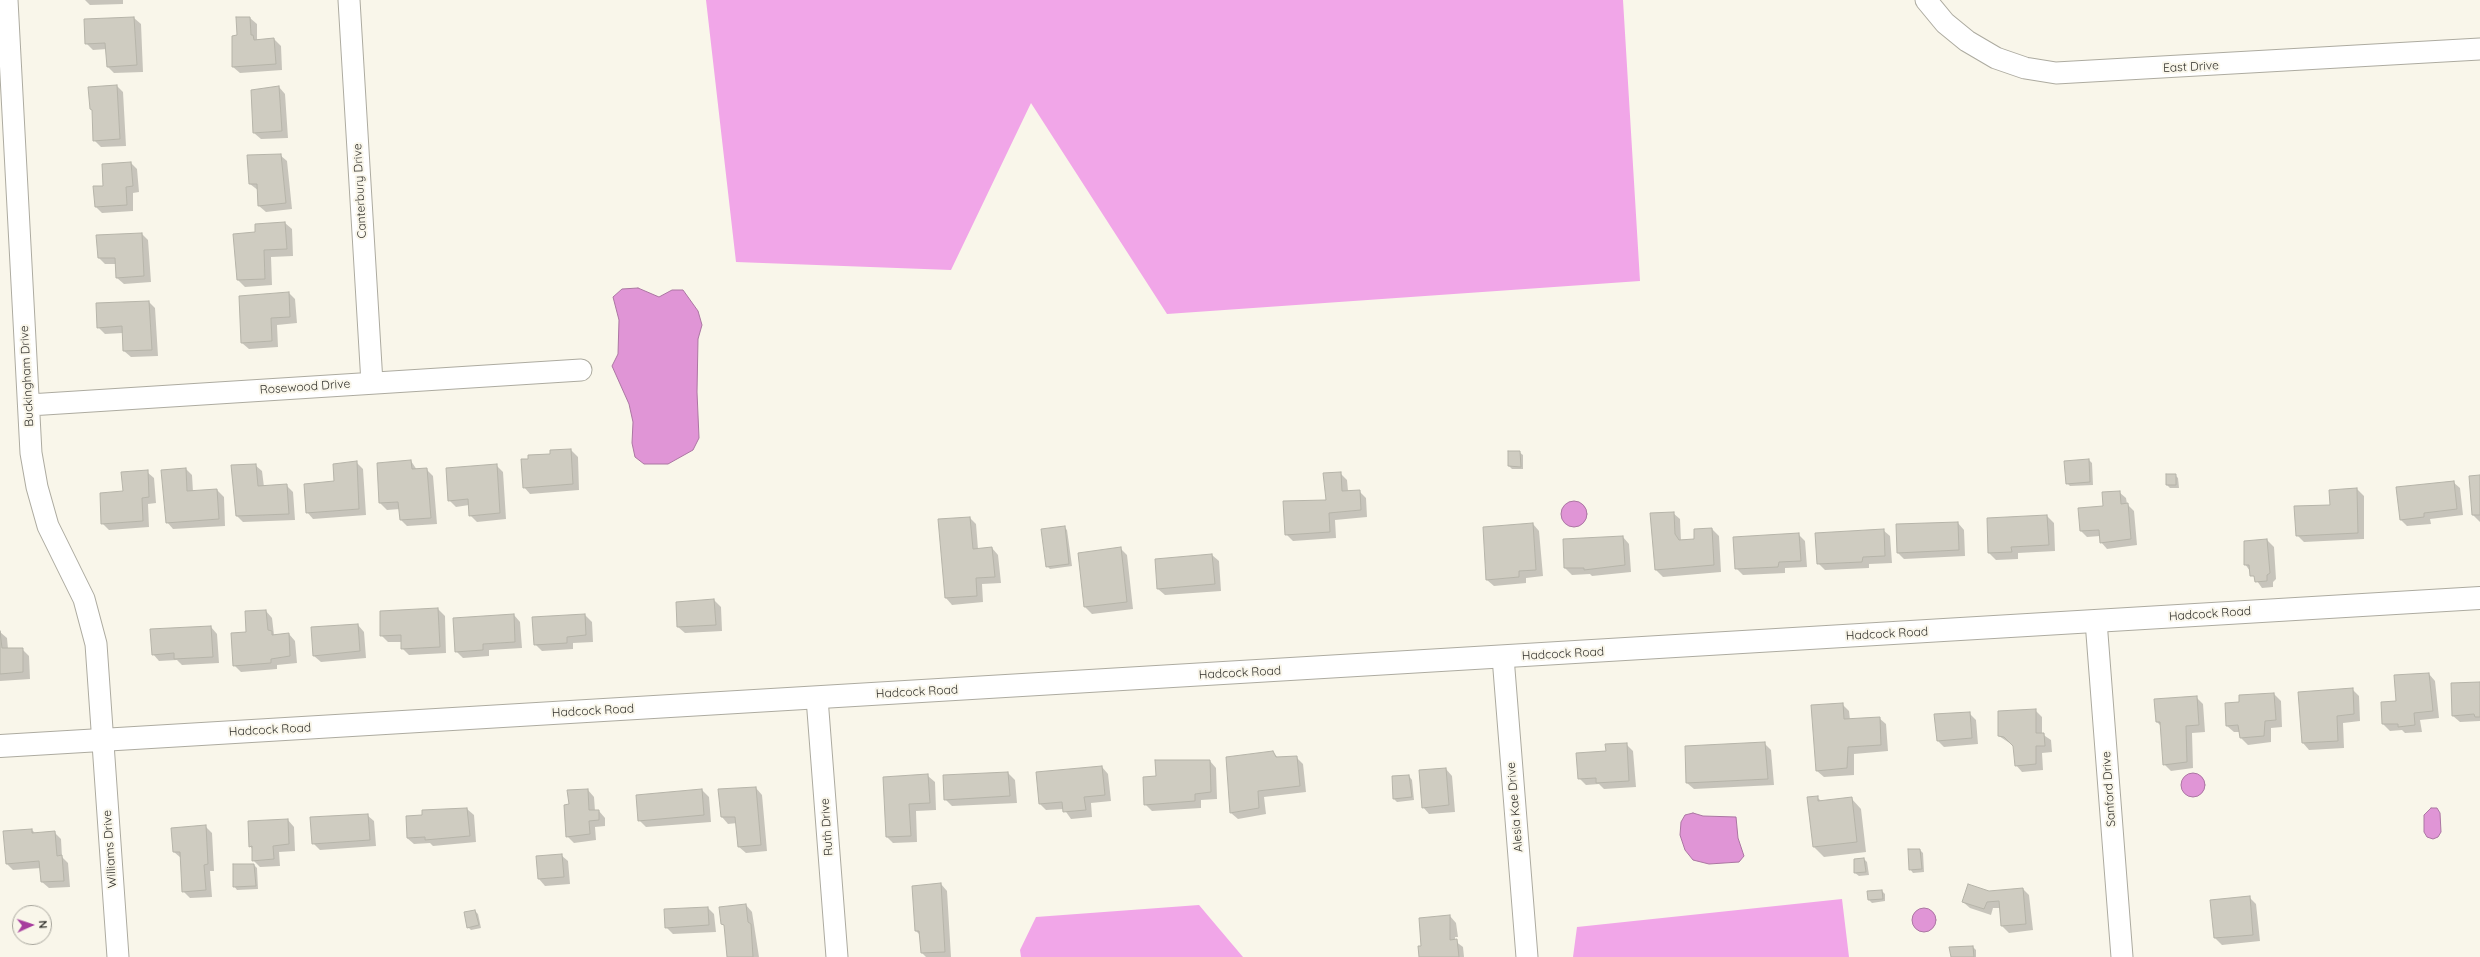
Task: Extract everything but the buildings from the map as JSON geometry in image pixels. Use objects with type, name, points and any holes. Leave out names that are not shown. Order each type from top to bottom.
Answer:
[{"type":"street","name":"Buckingham Drive","points":[[7,0],[33,468],[42,507],[56,544],[84,599],[94,634],[103,740]]},
{"type":"street","name":"Canterbury Drive","points":[[349,0],[372,383]]},
{"type":"street","name":"East Drive","points":[[1926,0],[1951,28],[1967,41],[1990,55],[2025,68],[2056,73],[2480,49]]},
{"type":"street","name":"Rosewood Drive","points":[[29,405],[581,370]]},
{"type":"street","name":"Hadcock Road","points":[[0,746],[2480,598]]},
{"type":"street","name":"Sanford Drive","points":[[2096,622],[2122,957]]},
{"type":"street","name":"Alesia Kae Drive","points":[[1503,657],[1527,957]]},
{"type":"street","name":"Ruth Drive","points":[[817,698],[837,957]]},
{"type":"street","name":"Williams Drive","points":[[103,740],[102,753],[118,957]]},
{"type":"shaded area","points":[[706,0],[1623,0],[1640,281],[1167,314],[1031,103],[951,270],[736,262]]},
{"type":"shaded area","points":[[638,288],[659,297],[672,290],[683,290],[698,311],[702,325],[698,339],[697,392],[699,438],[693,450],[668,464],[644,464],[635,457],[632,443],[633,422],[629,404],[612,366],[618,354],[619,320],[613,297],[622,289]]},
{"type":"shaded area","points":[[1574,501],[1583,505],[1587,514],[1583,523],[1574,527],[1565,523],[1561,514],[1565,505]]},
{"type":"shaded area","points":[[2193,773],[2201,777],[2205,785],[2201,793],[2193,797],[2185,793],[2181,785],[2185,777]]},
{"type":"shaded area","points":[[2431,808],[2437,808],[2440,813],[2441,832],[2438,837],[2433,839],[2427,837],[2424,832],[2424,815]]},
{"type":"shaded area","points":[[1693,813],[1703,816],[1736,817],[1738,838],[1744,856],[1739,862],[1709,864],[1693,860],[1685,850],[1680,835],[1681,822],[1685,815]]},
{"type":"shaded area","points":[[1842,899],[1849,957],[1573,957],[1577,927]]},
{"type":"shaded area","points":[[1199,905],[1243,957],[1021,957],[1020,950],[1036,917]]},
{"type":"shaded area","points":[[1924,908],[1932,912],[1936,920],[1932,928],[1924,932],[1916,928],[1912,920],[1916,912]]}]
